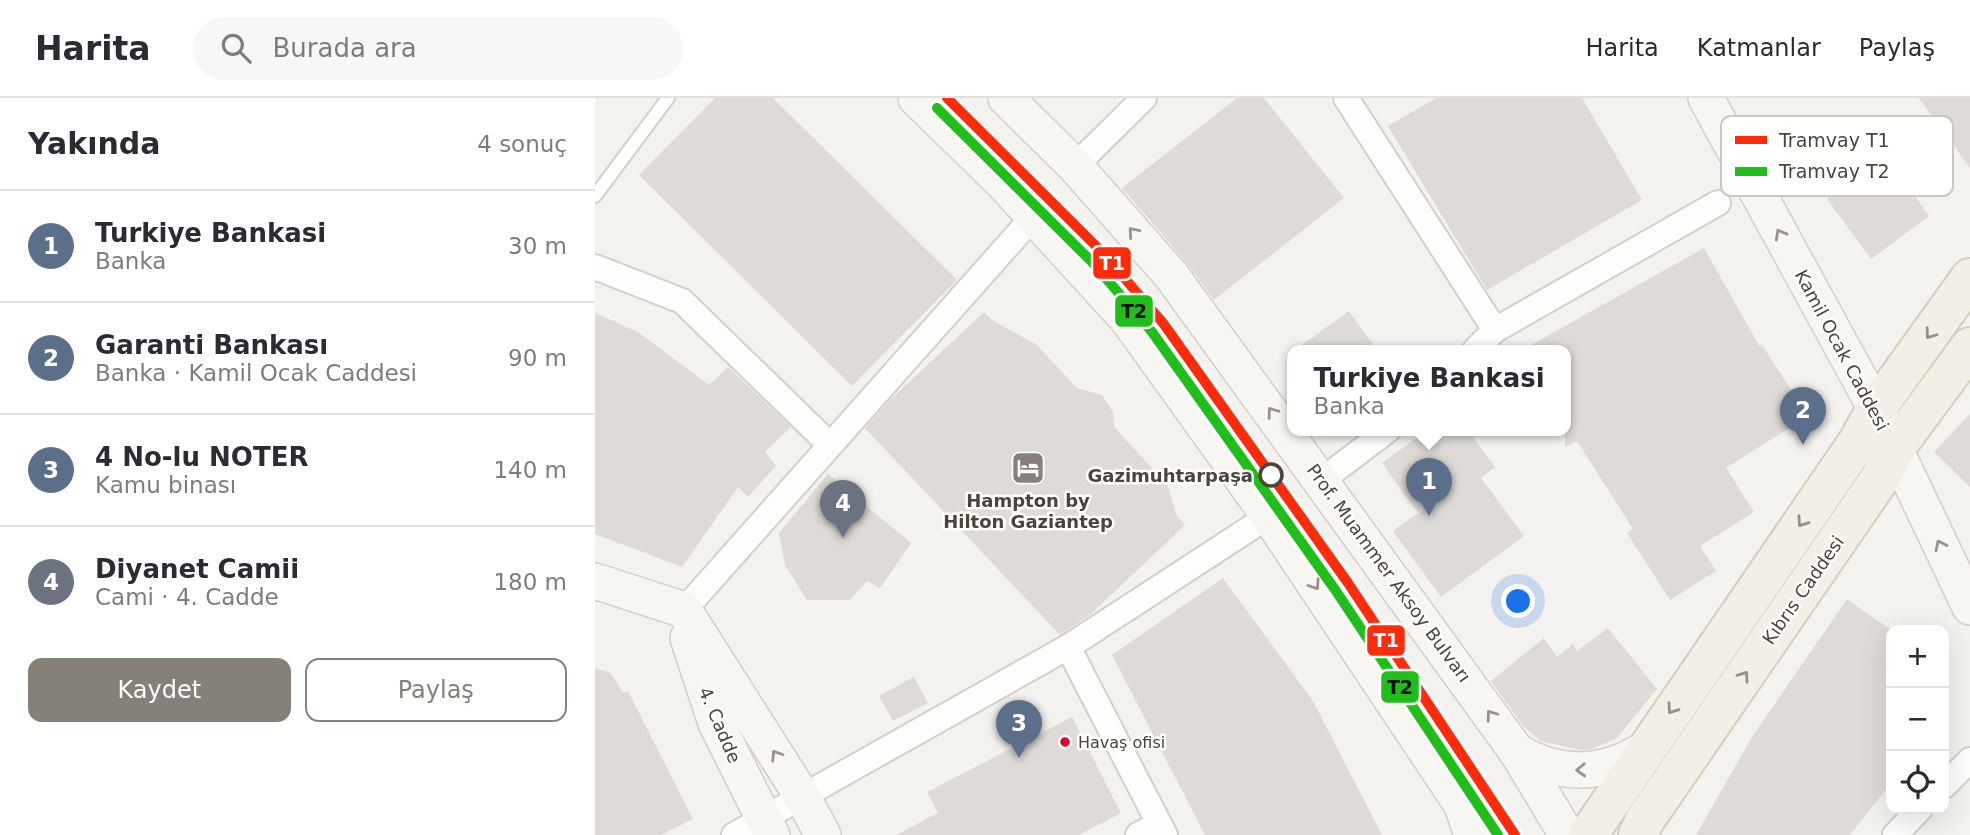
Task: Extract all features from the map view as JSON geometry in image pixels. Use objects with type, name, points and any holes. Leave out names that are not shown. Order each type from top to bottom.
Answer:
[{"type":"main road","points":[[916,98],[1034,217],[1128,320],[1269,516],[1467,820],[1489,835]]},
{"type":"main road","name":"Prof. Muammer Aksoy Bulvarı","points":[[1006,98],[1075,166],[1171,275],[1287,432]]},
{"type":"main road","name":"Kamil Ocak Caddesi","points":[[1706,98],[1721,125]]},
{"type":"main road","name":"Kamil Ocak Caddesi","points":[[1760,196],[1876,409],[1970,607]]},
{"type":"main road","points":[[1588,835],[1857,443],[1876,409],[1970,278]]},
{"type":"main road","name":"Kıbrıs Caddesi","points":[[1635,830],[1881,477],[1894,450],[1970,347]]},
{"type":"main road","name":"Prof. Muammer Aksoy Bulvarı","points":[[1290,436],[1517,752],[1567,835]]},
{"type":"main road","points":[[595,581],[684,610],[802,796],[823,835]]},
{"type":"main road","name":"4. Cadde","points":[[684,610],[689,646],[756,830]]},
{"type":"main road","points":[[1517,752],[1551,768],[1586,771],[1617,764],[1645,749]]},
{"type":"street","points":[[1075,166],[1144,98]]},
{"type":"street","points":[[1346,98],[1495,330]]},
{"type":"street","points":[[1480,345],[1495,330],[1718,203]]},
{"type":"street","points":[[684,610],[829,444],[1034,217]]},
{"type":"street","points":[[595,267],[683,301],[829,444]]},
{"type":"street","points":[[1322,480],[1380,436]]},
{"type":"street","points":[[756,830],[802,796],[1068,647],[1269,516]]},
{"type":"street","points":[[1068,647],[1154,831]]},
{"type":"street","points":[[1949,781],[1970,760]]},
{"type":"street","points":[[1895,835],[1915,814]]},
{"type":"lane","points":[[595,196],[668,98]]},
{"type":"building","points":[[715,98],[773,98],[957,280],[852,386],[639,175]]},
{"type":"building","points":[[1237,98],[1264,98],[1344,198],[1214,300],[1186,262],[1122,188]]},
{"type":"building","points":[[1436,98],[1582,98],[1642,200],[1487,290],[1388,126]]},
{"type":"building","points":[[1919,98],[1970,98],[1970,168],[1953,145],[1953,116],[1932,116]]},
{"type":"building","points":[[1831,196],[1915,196],[1929,216],[1871,259],[1827,199]]},
{"type":"building","points":[[1704,248],[1760,347],[1762,345],[1808,416],[1726,468],[1754,512],[1700,546],[1716,571],[1670,600],[1627,533],[1633,529],[1577,441],[1565,447],[1565,436],[1571,436],[1571,345],[1531,345]]},
{"type":"building","points":[[1349,311],[1373,345],[1302,345]]},
{"type":"building","name":"Hampton by Hilton Gaziantep","points":[[984,312],[992,320],[1037,345],[1077,388],[1102,395],[1113,412],[1114,427],[1167,484],[1177,516],[1185,525],[1091,614],[1060,635],[865,428],[891,399]]},
{"type":"building","points":[[595,313],[638,332],[709,385],[728,367],[791,427],[765,452],[776,466],[748,497],[738,487],[682,567],[595,534]]},
{"type":"building","points":[[1970,414],[1970,487],[1934,452]]},
{"type":"building","points":[[1419,436],[1472,436],[1495,467],[1481,478],[1524,536],[1441,597],[1393,531],[1418,513],[1382,463]]},
{"type":"building","points":[[828,474],[911,543],[880,588],[867,581],[850,600],[807,600],[785,565],[779,533]]},
{"type":"building","points":[[1223,578],[1313,701],[1382,835],[1205,835],[1112,655]]},
{"type":"building","points":[[1847,599],[1886,626],[1886,789],[1850,835],[1696,835],[1752,737]]},
{"type":"building","points":[[1608,628],[1657,689],[1617,738],[1592,749],[1580,750],[1540,741],[1523,726],[1491,681],[1544,638],[1557,657],[1573,644],[1577,651]]},
{"type":"building","points":[[595,668],[611,673],[623,693],[628,691],[693,819],[661,835],[595,835]]},
{"type":"building","points":[[914,677],[928,703],[893,721],[879,696]]},
{"type":"building","points":[[1072,717],[1121,813],[1079,835],[896,835],[938,813],[927,792]]},
{"type":"tram line","name":"T1","points":[[947,98],[1102,252],[1163,323],[1348,583],[1515,835]]},
{"type":"tram line","name":"T2","points":[[937,108],[1092,262],[1152,332],[1336,591],[1498,835]]},
{"type":"place","name":"Garanti Bankası","points":[[1803,445]]},
{"type":"place","name":"Hampton by Hilton Gaziantep","points":[[1028,468]]},
{"type":"place","name":"Gazimuhtarpaşa","points":[[1271,475]]},
{"type":"place","name":"Turkiye Bankasi","points":[[1429,516]]},
{"type":"place","name":"Diyanet Camii","points":[[843,538]]},
{"type":"place","name":"Havaş ofisi","points":[[1065,742]]},
{"type":"place","name":"4 No-lu NOTER","points":[[1019,758]]}]
